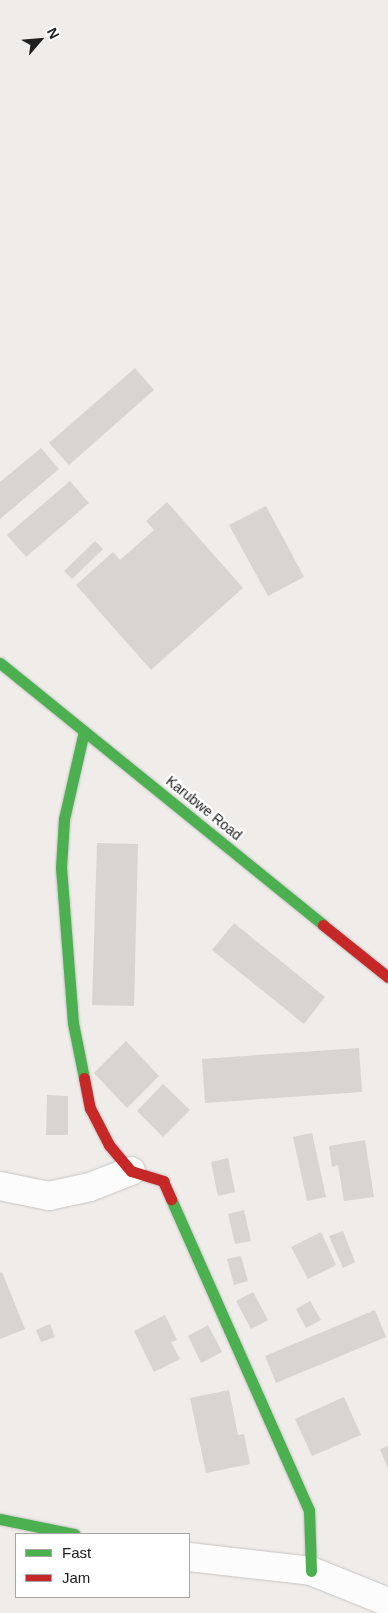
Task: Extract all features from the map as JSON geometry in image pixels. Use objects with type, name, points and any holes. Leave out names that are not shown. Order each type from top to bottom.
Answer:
[{"type":"street","name":"Karubwe Road","points":[[0,663],[388,977]]},
{"type":"street","points":[[84,731],[64,819],[61,868],[73,1023],[90,1108],[109,1145],[131,1171],[163,1182],[218,1313],[309,1510],[311,1571]]},
{"type":"street","points":[[0,1186],[49,1196],[90,1186],[131,1171]]},
{"type":"street","points":[[0,1519],[69,1533]]},
{"type":"street","points":[[190,1557],[311,1571],[388,1602]]},
{"type":"building","points":[[135,368],[154,390],[69,465],[49,443]]},
{"type":"building","points":[[41,448],[59,469],[0,519],[0,482]]},
{"type":"building","points":[[70,481],[89,503],[26,557],[7,535]]},
{"type":"building","points":[[167,502],[243,588],[151,670],[76,585],[113,552],[120,560],[154,530],[146,521]]},
{"type":"building","points":[[266,506],[304,577],[268,596],[229,525]]},
{"type":"building","points":[[95,541],[103,549],[72,579],[64,571]]},
{"type":"building","points":[[97,843],[138,844],[134,1006],[92,1005]]},
{"type":"building","points":[[234,923],[325,997],[304,1024],[212,950]]},
{"type":"building","points":[[126,1041],[159,1076],[127,1108],[94,1073]]},
{"type":"building","points":[[359,1048],[362,1092],[205,1103],[202,1059]]},
{"type":"building","points":[[163,1084],[190,1110],[163,1137],[137,1111]]},
{"type":"building","points":[[47,1095],[68,1096],[68,1135],[46,1135]]},
{"type":"building","points":[[312,1133],[326,1197],[307,1201],[293,1137]]},
{"type":"building","points":[[365,1140],[374,1197],[344,1201],[338,1165],[332,1167],[329,1146]]},
{"type":"building","points":[[228,1158],[235,1192],[218,1196],[211,1162]]},
{"type":"building","points":[[244,1210],[251,1241],[235,1244],[228,1214]]},
{"type":"building","points":[[343,1231],[355,1262],[343,1268],[329,1236]]},
{"type":"building","points":[[321,1232],[336,1265],[308,1279],[291,1247]]},
{"type":"building","points":[[241,1256],[248,1281],[234,1285],[227,1259]]},
{"type":"building","points":[[2,1272],[25,1329],[0,1339],[0,1273]]},
{"type":"building","points":[[253,1292],[268,1320],[251,1329],[236,1301]]},
{"type":"building","points":[[310,1301],[321,1320],[306,1328],[296,1309]]},
{"type":"building","points":[[375,1310],[386,1337],[276,1383],[265,1356]]},
{"type":"building","points":[[165,1315],[177,1340],[171,1342],[180,1359],[154,1372],[134,1331]]},
{"type":"building","points":[[50,1324],[55,1337],[41,1342],[36,1330]]},
{"type":"building","points":[[208,1325],[222,1352],[201,1363],[188,1336]]},
{"type":"building","points":[[229,1390],[238,1435],[244,1434],[250,1464],[206,1473],[190,1398]]},
{"type":"building","points":[[344,1397],[361,1435],[312,1456],[295,1419]]},
{"type":"building","points":[[388,1446],[388,1469],[380,1449]]},
{"type":"traffic: fast","points":[[0,663],[323,925]]},
{"type":"traffic: fast","points":[[84,731],[64,819],[61,868],[73,1023],[84,1078]]},
{"type":"traffic: fast","points":[[171,1199],[309,1510],[311,1571]]},
{"type":"traffic: fast","points":[[0,1519],[69,1533]]},
{"type":"traffic: jam","points":[[323,925],[388,977]]},
{"type":"traffic: jam","points":[[84,1078],[90,1108],[109,1145],[131,1171],[163,1181],[171,1199]]}]
